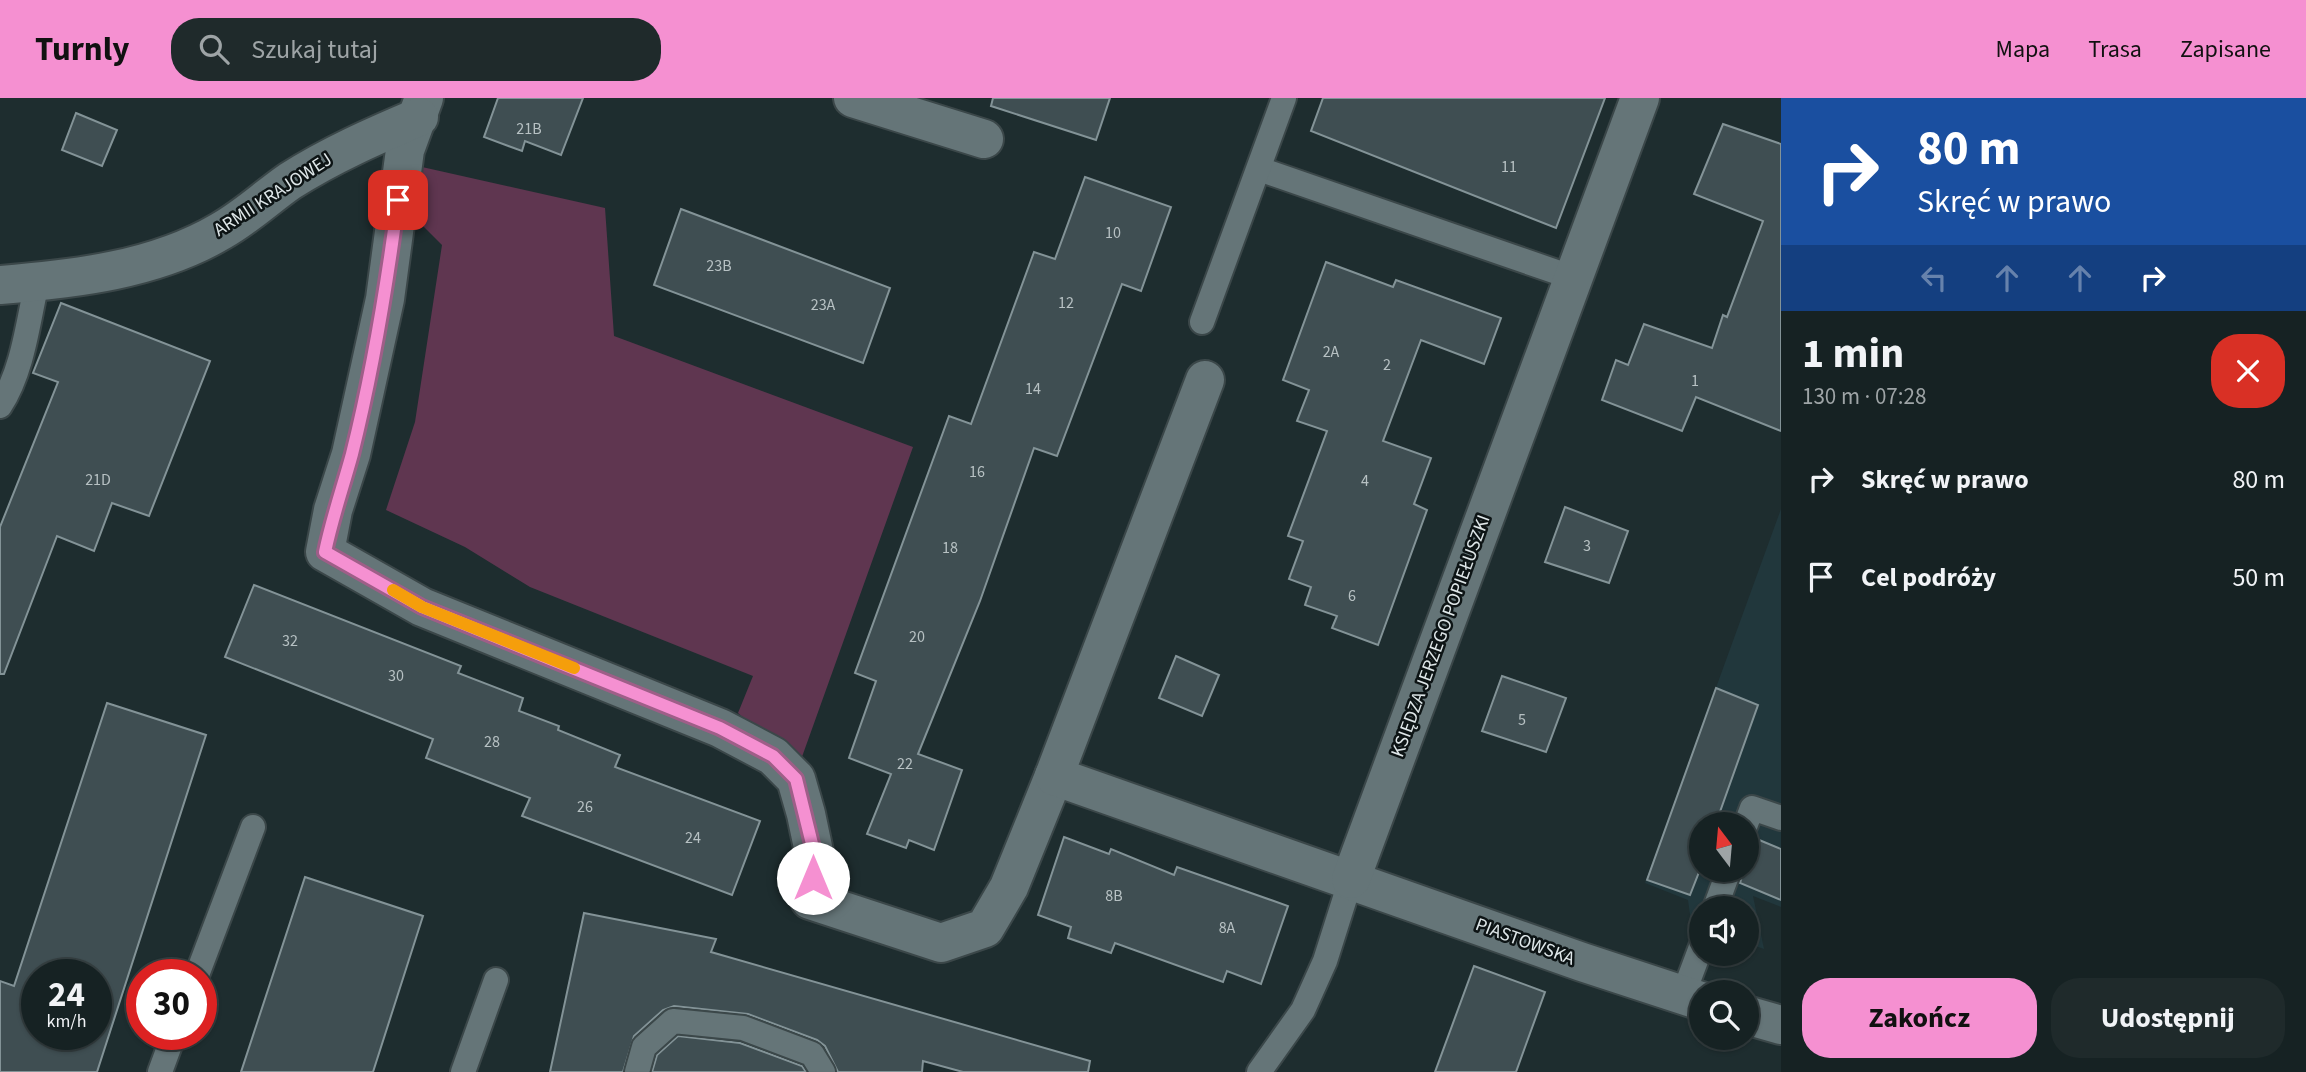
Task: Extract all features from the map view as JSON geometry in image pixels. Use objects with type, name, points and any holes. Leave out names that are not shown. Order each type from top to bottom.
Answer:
[{"type":"street","points":[[853,98],[984,139]]},
{"type":"street","name":"KSIĘDZA JERZEGO POPIEŁUSZKI","points":[[1351,879],[1640,98]]},
{"type":"street","points":[[421,107],[405,150],[385,299],[352,454],[333,510],[325,552],[422,607],[720,728],[773,756],[796,779],[806,814],[814,852],[810,900],[941,943],[985,928],[1009,887],[1054,776],[1205,380]]},
{"type":"street","name":"ARMII KRAJOWEJ","points":[[19,283],[92,274],[163,257],[221,232],[290,182],[421,107]]},
{"type":"street","points":[[1054,776],[1351,879]]},
{"type":"street","name":"PIASTOWSKA","points":[[1351,879],[1689,997]]},
{"type":"street","points":[[1759,1019],[1781,1025]]},
{"type":"lane","points":[[1202,322],[1284,98]]},
{"type":"lane","points":[[1259,169],[1574,278]]},
{"type":"lane","points":[[0,406],[7,396],[21,353],[19,283]]},
{"type":"lane","points":[[1750,812],[1752,808],[1781,818]]},
{"type":"lane","points":[[203,959],[253,827]]},
{"type":"lane","points":[[1259,1072],[1303,1010],[1325,961],[1351,879]]},
{"type":"lane","points":[[463,1072],[496,980]]},
{"type":"lane","points":[[637,1072],[644,1047],[673,1021],[743,1028],[812,1054],[823,1072]]},
{"type":"lane","points":[[160,1072],[168,1050]]},
{"type":"shaded area","points":[[422,167],[605,208],[614,336],[913,447],[798,768],[738,713],[753,676],[530,587],[465,547],[386,510],[415,422],[442,245],[416,219]]},
{"type":"shaded area","points":[[1781,509],[1781,907],[1759,898],[1759,896],[1689,896],[1689,907],[1688,900],[1645,883]]},
{"type":"shaded area","points":[[1759,925],[1764,949],[1759,947]]},
{"type":"building","points":[[498,98],[583,98],[561,155],[525,141],[522,151],[484,137]]},
{"type":"building","points":[[993,98],[1110,98],[1096,140],[991,106]]},
{"type":"building","points":[[1323,98],[1605,98],[1556,228],[1311,131]]},
{"type":"building","points":[[76,113],[117,130],[102,166],[62,150]]},
{"type":"building","points":[[1723,124],[1781,144],[1781,431],[1696,397],[1682,431],[1602,400],[1616,360],[1628,365],[1644,324],[1712,348],[1723,315],[1727,317],[1763,221],[1694,194]]},
{"type":"building","points":[[1085,177],[1171,207],[1141,291],[1122,284],[1057,456],[1034,448],[980,601],[918,754],[962,770],[934,850],[909,840],[906,848],[867,834],[891,774],[849,758],[876,681],[855,673],[949,416],[971,424],[1034,252],[1055,259]]},
{"type":"building","points":[[681,209],[890,288],[863,363],[654,285]]},
{"type":"building","points":[[1326,262],[1393,287],[1396,280],[1501,318],[1484,364],[1421,340],[1383,441],[1431,458],[1414,504],[1427,510],[1378,645],[1332,628],[1337,616],[1305,605],[1311,587],[1289,579],[1303,541],[1288,536],[1327,431],[1297,421],[1309,390],[1283,380]]},
{"type":"building","points":[[61,303],[210,361],[149,516],[112,503],[94,551],[57,536],[4,674],[0,674],[0,527],[58,382],[33,373]]},
{"type":"building","points":[[1565,507],[1628,531],[1609,583],[1545,562]]},
{"type":"building","points":[[254,585],[461,666],[458,673],[523,698],[519,711],[559,726],[558,730],[620,755],[615,767],[760,821],[732,895],[522,816],[530,798],[426,758],[433,739],[225,657]]},
{"type":"building","points":[[1176,656],[1219,675],[1202,716],[1159,698]]},
{"type":"building","points":[[1502,676],[1566,698],[1546,752],[1482,731]]},
{"type":"building","points":[[1716,688],[1758,705],[1720,812],[1689,812],[1689,882],[1695,882],[1690,895],[1647,880]]},
{"type":"building","points":[[107,703],[206,735],[134,959],[126,959],[126,982],[112,1026],[112,959],[23,959]]},
{"type":"building","points":[[1064,837],[1109,854],[1111,849],[1174,875],[1177,867],[1288,906],[1261,984],[1227,971],[1223,982],[1115,943],[1111,953],[1068,938],[1071,927],[1038,915]]},
{"type":"building","points":[[1759,840],[1781,849],[1781,900],[1740,883],[1759,882]]},
{"type":"building","points":[[305,877],[423,916],[373,1072],[241,1072]]},
{"type":"building","points":[[584,913],[716,939],[711,952],[1090,1061],[1088,1072],[963,1072],[923,1061],[922,1072],[838,1072],[825,1046],[817,1040],[748,1014],[674,1006],[663,1010],[634,1036],[623,1072],[550,1072]]},
{"type":"building","points":[[21,965],[21,1050],[104,1050],[97,1072],[0,1072],[0,981],[14,986]]},
{"type":"building","points":[[1474,966],[1545,992],[1516,1072],[1435,1072]]},
{"type":"building","points":[[678,1036],[740,1043],[802,1066],[806,1072],[652,1072],[657,1055]]},
{"type":"slow traffic","points":[[393,590],[422,607],[574,668]]},
{"type":"route","points":[[398,200],[385,299],[352,454],[333,510],[325,552],[422,607],[720,728],[773,756],[796,779],[814,852],[813,878]]}]
